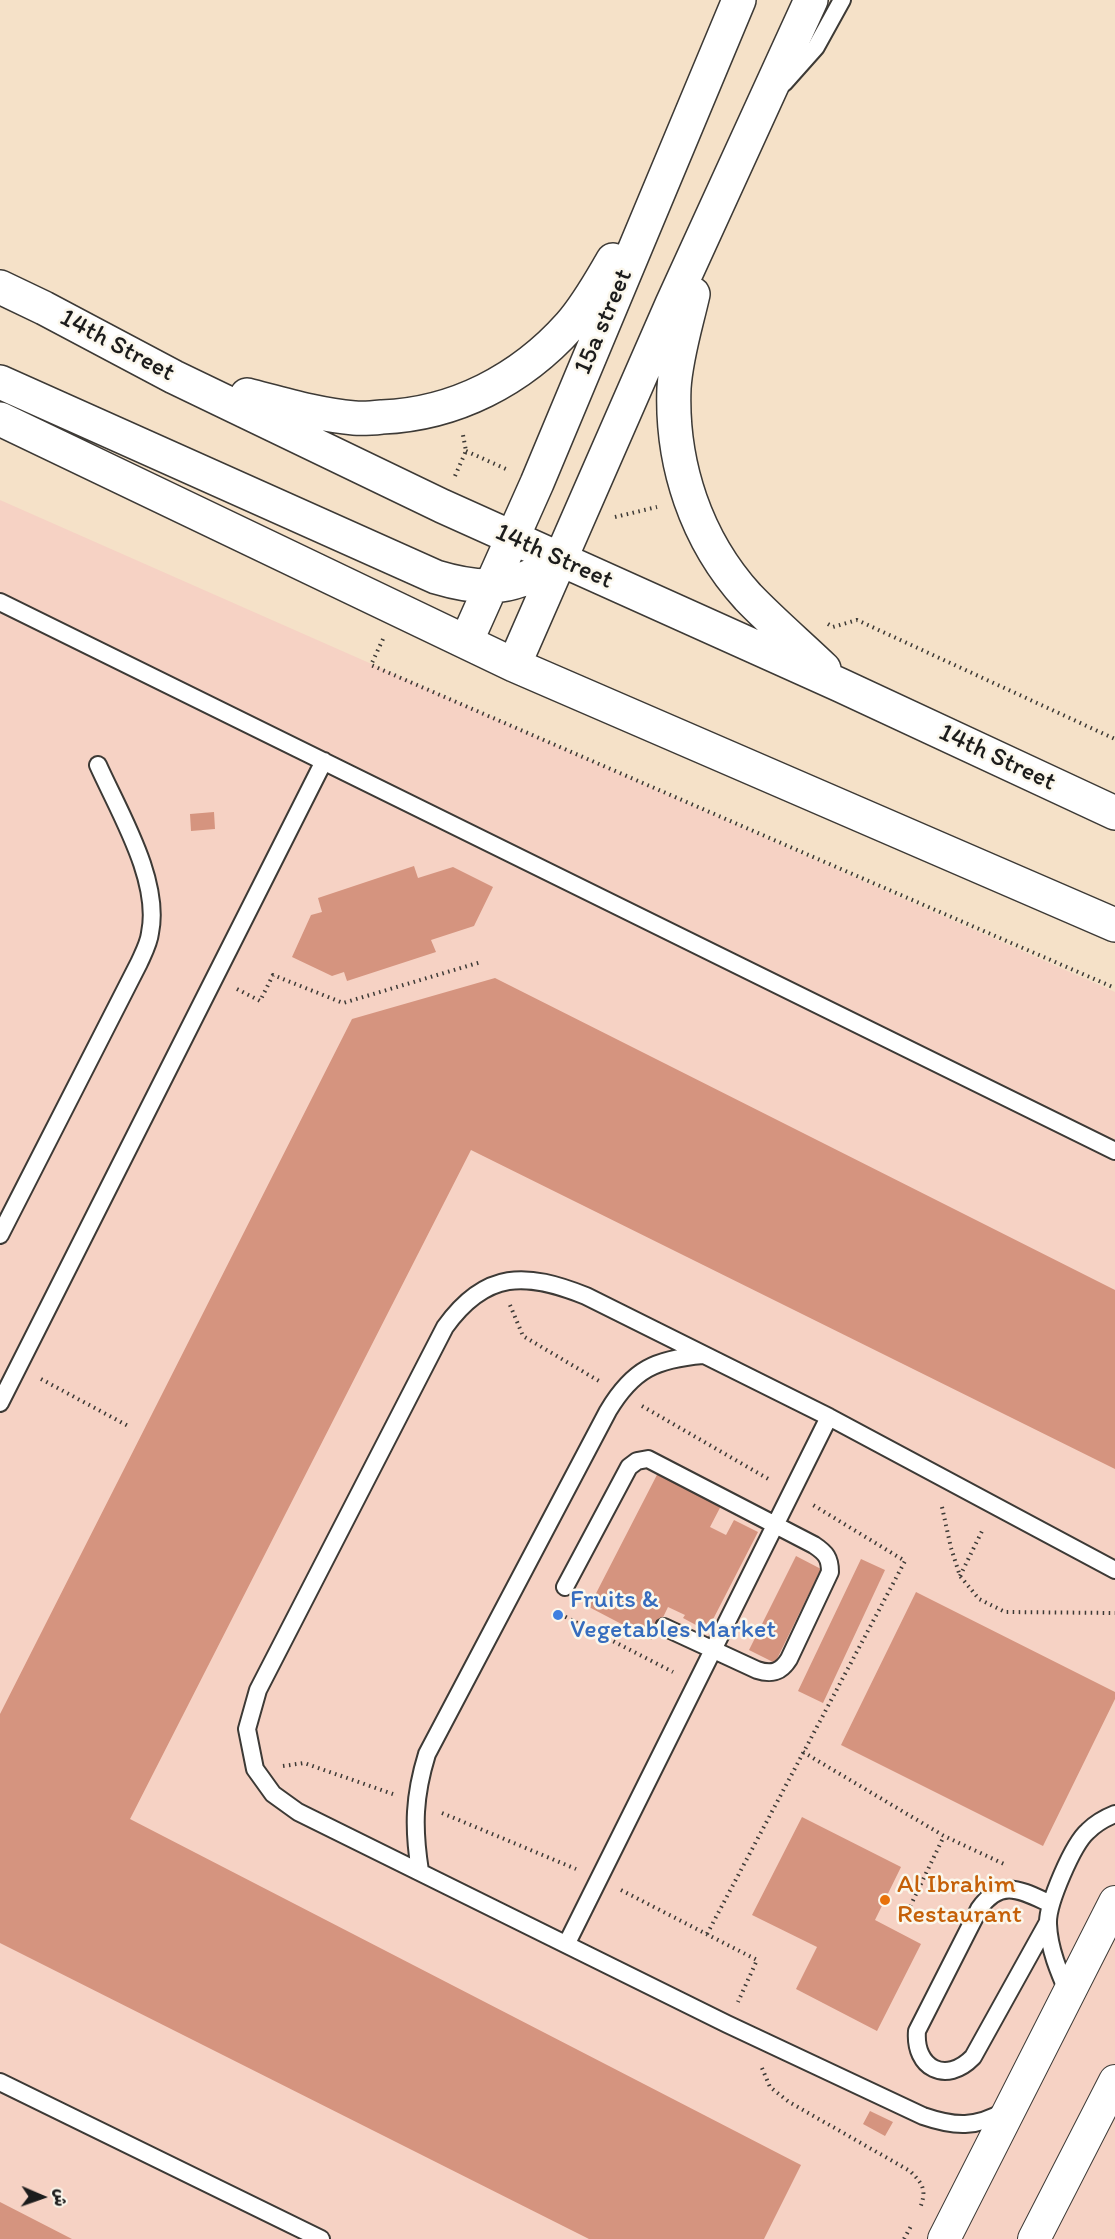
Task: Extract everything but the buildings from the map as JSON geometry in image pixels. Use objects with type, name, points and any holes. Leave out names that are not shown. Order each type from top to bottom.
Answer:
[{"type":"main road","name":"15a street","points":[[466,642],[537,483],[739,0]]},
{"type":"main road","points":[[514,665],[716,205],[811,0]]},
{"type":"main road","points":[[174,376],[308,411],[356,418],[405,416],[458,404],[497,386],[537,358],[571,324],[599,284],[674,155]]},
{"type":"main road","points":[[716,205],[680,348],[674,386],[674,424],[680,463],[690,500],[705,535],[724,567],[742,590],[840,685]]},
{"type":"main road","name":"14th Street","points":[[0,287],[174,376],[513,539],[840,685],[1115,813]]},
{"type":"main road","points":[[0,382],[436,577],[464,585],[492,586],[515,583],[538,575],[559,559]]},
{"type":"main road","points":[[0,419],[514,665],[1115,925]]},
{"type":"street","points":[[944,2239],[1115,1902]]},
{"type":"street","points":[[1034,2239],[1113,2092]]},
{"type":"lane","points":[[760,110],[816,47],[842,0]]},
{"type":"lane","points":[[0,602],[1115,1151]]},
{"type":"lane","points":[[0,1403],[324,761]]},
{"type":"lane","points":[[0,1235],[133,974],[150,934],[153,904],[146,873],[98,765]]},
{"type":"lane","points":[[1011,2108],[991,2119],[969,2125],[946,2124],[923,2116],[727,2024],[298,1812],[273,1794],[255,1769],[247,1729],[258,1690],[444,1327],[459,1307],[477,1292],[499,1283],[528,1279],[556,1284],[586,1296],[829,1417],[1115,1570]]},
{"type":"lane","points":[[420,1871],[414,1836],[415,1802],[427,1754],[619,1393],[642,1371],[652,1366],[671,1358],[704,1355]]},
{"type":"lane","points":[[567,1943],[829,1417]]},
{"type":"lane","points":[[565,1587],[629,1467],[637,1461],[648,1460],[657,1463],[814,1545],[824,1552],[830,1561],[830,1572],[789,1659],[785,1667],[776,1672],[767,1673],[713,1651],[664,1627]]},
{"type":"lane","points":[[1069,1996],[1053,1955],[1048,1922],[1051,1904],[1076,1847],[1086,1832],[1103,1819],[1115,1814]]},
{"type":"lane","points":[[1048,1922],[973,2057],[964,2066],[953,2071],[940,2071],[928,2066],[919,2056],[916,2043],[917,2031],[979,1909],[987,1898],[998,1890],[1011,1889],[1051,1904]]},
{"type":"lane","points":[[0,2082],[321,2239]]},
{"type":"path","points":[[466,451],[537,483]]},
{"type":"path","points":[[584,504],[614,518],[690,500]]},
{"type":"path","points":[[825,621],[833,627],[857,620],[1115,739]]},
{"type":"path","points":[[260,1001],[273,975],[343,1003],[481,962]]},
{"type":"path","points":[[19,1367],[130,1428]]},
{"type":"path","points":[[935,1474],[951,1548],[960,1576],[979,1599],[1005,1612],[1115,1613]]},
{"type":"path","points":[[960,1576],[995,1506]]},
{"type":"path","points":[[514,1590],[696,1684]]},
{"type":"path","points":[[803,1752],[944,1836],[1006,1864]]},
{"type":"path","points":[[255,1769],[304,1763],[415,1802],[599,1878],[757,1960],[727,2024]]},
{"type":"path","points":[[905,1917],[944,1836]]},
{"type":"shaded area","name":"Fruits & Vegetables Market","points":[[0,500],[1115,992],[1115,2239],[0,2239]]},
{"type":"place","name":"Fruits & Vegetables Market","points":[[558,1615]]},
{"type":"place","name":"Al Ibrahim Restaurant","points":[[885,1900]]}]
